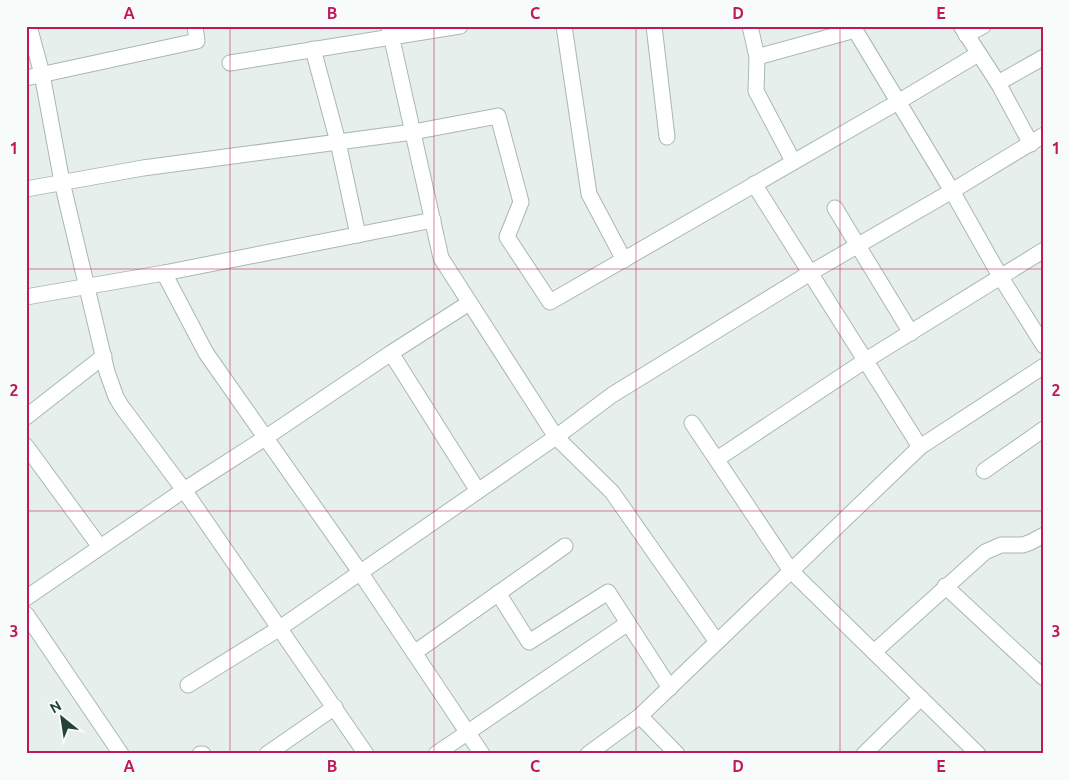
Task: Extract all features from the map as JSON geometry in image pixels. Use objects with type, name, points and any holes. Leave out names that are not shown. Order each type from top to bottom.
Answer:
[{"type":"street","points":[[29,26],[42,74],[62,182],[104,356],[112,385],[122,407],[184,490],[366,754]]},
{"type":"street","points":[[26,78],[197,41],[195,26]]},
{"type":"street","points":[[230,63],[313,50],[391,32],[460,26]]},
{"type":"street","points":[[564,26],[589,194],[624,260]]},
{"type":"street","points":[[654,26],[667,137]]},
{"type":"street","points":[[750,26],[757,57],[756,91],[793,161]]},
{"type":"street","points":[[188,685],[280,628],[556,437],[612,396],[810,273],[952,191],[1037,139],[964,31],[983,26]]},
{"type":"street","points":[[757,57],[855,30],[952,191],[1000,276],[1044,346]]},
{"type":"street","points":[[391,32],[441,258],[556,437],[612,492],[717,642]]},
{"type":"street","points":[[313,50],[338,142],[358,235]]},
{"type":"street","points":[[26,189],[143,168],[413,132],[498,116],[521,202],[507,237],[550,302],[978,54]]},
{"type":"street","points":[[998,83],[1044,57]]},
{"type":"street","points":[[754,184],[920,447]]},
{"type":"street","points":[[835,208],[911,333]]},
{"type":"street","points":[[26,298],[433,220]]},
{"type":"street","points":[[717,459],[866,360],[1044,250]]},
{"type":"street","points":[[164,273],[206,353],[360,572],[482,754]]},
{"type":"street","points":[[26,598],[184,490],[470,303]]},
{"type":"street","points":[[391,353],[478,491]]},
{"type":"street","points":[[26,417],[104,356]]},
{"type":"street","points":[[588,754],[640,716],[920,447],[1044,366]]},
{"type":"street","points":[[692,423],[791,571],[978,754]]},
{"type":"street","points":[[984,471],[1044,429]]},
{"type":"street","points":[[26,446],[100,547]]},
{"type":"street","points":[[874,652],[945,586],[985,552],[1001,545],[1023,545],[1044,535]]},
{"type":"street","points":[[414,653],[565,546]]},
{"type":"street","points":[[945,586],[1044,678]]},
{"type":"street","points":[[498,593],[529,642],[608,592],[670,688]]},
{"type":"street","points":[[26,614],[121,754]]},
{"type":"street","points":[[436,754],[628,623]]},
{"type":"street","points":[[864,754],[921,698]]},
{"type":"street","points":[[267,754],[335,707]]},
{"type":"street","points":[[640,716],[678,754]]}]
